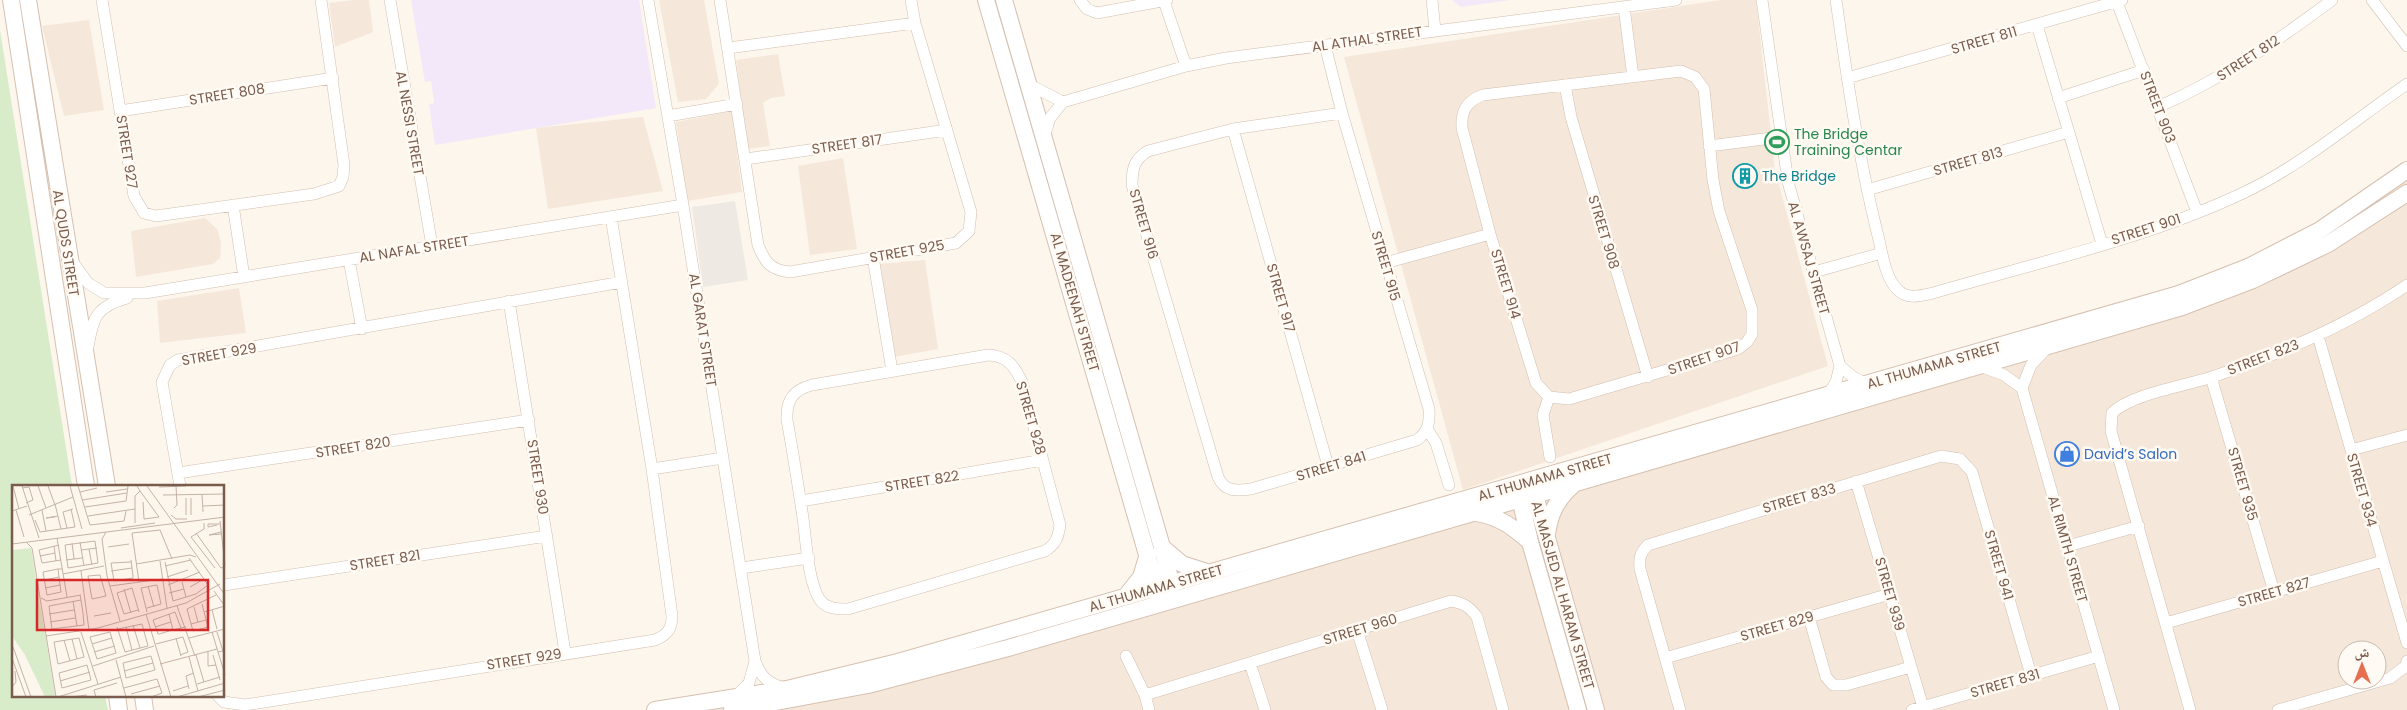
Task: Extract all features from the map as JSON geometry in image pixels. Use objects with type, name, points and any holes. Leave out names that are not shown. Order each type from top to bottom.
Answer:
[{"type":"street","name":"AL QUDS STREET","points":[[11,0],[86,485]]},
{"type":"street","name":"AL QUDS STREET","points":[[28,0],[68,257],[108,485]]},
{"type":"street","name":"STREET 927","points":[[102,0],[134,196],[144,213],[156,216],[314,194],[339,186],[343,177],[344,165],[321,0]]},
{"type":"street","name":"AL NESSI STREET","points":[[390,0],[432,246]]},
{"type":"street","name":"AL GARAT STREET","points":[[648,0],[683,205],[755,661],[764,680],[787,689]]},
{"type":"street","name":"STREET 925","points":[[720,0],[758,245],[770,267],[778,271],[790,272],[956,243],[970,231],[971,212],[915,23],[911,0]]},
{"type":"street","name":"AL MADEENAH STREET","points":[[986,0],[1155,551]]},
{"type":"street","name":"AL MADEENAH STREET","points":[[1004,0],[1044,138],[1155,551],[1162,592]]},
{"type":"street","points":[[1080,0],[1087,9],[1096,13],[1166,0],[1186,66]]},
{"type":"street","points":[[1432,0],[1435,30]]},
{"type":"street","name":"AL ATHAL STREET","points":[[1062,102],[1186,66],[1226,58],[1676,0]]},
{"type":"street","name":"AL AWSAJ STREET","points":[[1762,0],[1780,137],[1788,182],[1840,366]]},
{"type":"street","name":"STREET 901","points":[[1836,0],[1847,78],[1867,190],[1882,253],[1891,282],[1907,296],[1919,297],[2102,244],[2197,212],[2265,182],[2407,84]]},
{"type":"street","name":"STREET 812","points":[[2158,106],[2199,89],[2245,61],[2332,0]]},
{"type":"street","points":[[2372,0],[2407,46]]},
{"type":"street","name":"STREET 811","points":[[1847,78],[2120,1]]},
{"type":"street","name":"STREET 903","points":[[2120,1],[2197,212]]},
{"type":"street","points":[[1624,7],[1633,77]]},
{"type":"street","points":[[728,48],[915,23]]},
{"type":"street","points":[[2037,25],[2102,244]]},
{"type":"street","name":"STREET 915","points":[[1325,45],[1342,114],[1429,409],[1427,429],[1436,443],[1449,485]]},
{"type":"street","points":[[2058,98],[2144,70]]},
{"type":"street","name":"STREET 907","points":[[1465,106],[1472,99],[1483,95],[1681,72],[1695,77],[1704,89],[1708,146],[1719,211],[1752,310],[1752,334],[1747,342],[1738,349],[1648,377],[1569,399],[1549,396]]},
{"type":"street","name":"STREET 808","points":[[120,111],[333,78]]},
{"type":"street","points":[[1028,84],[1062,102],[1050,118],[1044,138]]},
{"type":"street","name":"STREET 908","points":[[1565,85],[1571,117],[1648,377]]},
{"type":"street","points":[[668,116],[737,104]]},
{"type":"street","name":"STREET 914","points":[[1465,106],[1461,117],[1462,128],[1490,234],[1536,383],[1549,396]]},
{"type":"street","name":"STREET 916","points":[[1229,490],[1218,477],[1132,185],[1134,164],[1138,156],[1148,151],[1233,129],[1342,114]]},
{"type":"street","name":"STREET 917","points":[[1233,129],[1328,466]]},
{"type":"street","name":"STREET 817","points":[[746,159],[947,130]]},
{"type":"street","name":"STREET 813","points":[[1867,190],[2069,132]]},
{"type":"street","points":[[1708,146],[1780,137]]},
{"type":"street","name":"AL THUMAMA STREET","points":[[655,710],[734,704],[876,683],[1008,648],[1162,592],[1208,572],[1527,490],[1680,438],[2098,318],[2216,280],[2274,255],[2320,230],[2407,170]]},
{"type":"street","name":"AL THUMAMA STREET","points":[[734,704],[898,662],[1126,596],[1162,592],[1475,513],[1527,490],[1575,484],[2182,307],[2253,280],[2328,244],[2407,193]]},
{"type":"street","points":[[233,205],[244,277]]},
{"type":"street","name":"AL NAFAL STREET","points":[[68,257],[88,283],[96,290],[111,295],[145,293],[683,205]]},
{"type":"street","name":"STREET 929","points":[[220,698],[224,702],[245,705],[565,652],[655,640],[669,630],[672,616],[652,469],[611,217]]},
{"type":"street","points":[[1385,263],[1490,234]]},
{"type":"street","points":[[1814,272],[1882,253]]},
{"type":"street","points":[[873,257],[892,371]]},
{"type":"street","points":[[349,260],[362,329]]},
{"type":"street","name":"STREET 929","points":[[180,485],[162,390],[164,373],[170,365],[178,360],[622,282]]},
{"type":"street","name":"STREET 823","points":[[2139,526],[2111,431],[2112,413],[2126,402],[2211,377],[2318,336],[2378,305],[2407,285]]},
{"type":"street","name":"AL NAFAL STREET","points":[[86,357],[91,328],[96,314],[114,302],[145,293]]},
{"type":"street","name":"STREET 930","points":[[508,302],[529,420],[565,652]]},
{"type":"street","name":"STREET 934","points":[[2318,336],[2407,643]]},
{"type":"street","points":[[1979,366],[2004,374],[2022,388],[2031,365],[2049,347]]},
{"type":"street","name":"STREET 928","points":[[988,355],[1009,360],[1022,382],[1060,526],[1059,537],[1054,546],[1045,551],[848,609],[836,610],[827,606],[820,599],[814,586],[787,420],[787,407],[790,397],[800,388],[892,371],[988,355]]},
{"type":"street","points":[[1827,396],[1836,382],[1840,366],[1853,377],[1868,384]]},
{"type":"street","name":"STREET 935","points":[[2211,377],[2274,592]]},
{"type":"street","name":"AL RIMTH STREET","points":[[2022,388],[2114,710]]},
{"type":"street","points":[[1549,396],[1543,415],[1550,457]]},
{"type":"street","name":"STREET 820","points":[[178,473],[529,420]]},
{"type":"street","name":"STREET 841","points":[[1229,490],[1251,489],[1416,440],[1427,429]]},
{"type":"street","points":[[2351,450],[2407,435]]},
{"type":"street","name":"STREET 833","points":[[1665,658],[1639,560],[1642,551],[1656,541],[1941,456],[1960,458]]},
{"type":"street","points":[[652,469],[723,458]]},
{"type":"street","name":"STREET 941","points":[[1960,458],[1972,472],[2031,675]]},
{"type":"street","name":"STREET 822","points":[[801,501],[1043,460]]},
{"type":"street","name":"STREET 939","points":[[1856,481],[1911,667],[1918,708]]},
{"type":"street","points":[[1546,538],[1550,515],[1557,502],[1575,484]]},
{"type":"street","name":"AL MASJED AL HARAM STREET","points":[[1527,490],[1546,538],[1596,710]]},
{"type":"street","name":"AL MASJED AL HARAM STREET","points":[[1527,490],[1530,542],[1578,710]]},
{"type":"street","points":[[1475,513],[1499,519],[1511,525],[1530,542]]},
{"type":"street","points":[[2068,546],[2139,526],[2190,710]]},
{"type":"street","name":"STREET 821","points":[[225,585],[547,536]]},
{"type":"street","points":[[1126,596],[1141,577],[1155,551],[1182,564],[1208,572]]},
{"type":"street","points":[[741,568],[809,558]]},
{"type":"street","name":"STREET 827","points":[[2166,623],[2383,561]]},
{"type":"street","name":"STREET 829","points":[[1665,658],[1890,594]]},
{"type":"street","name":"STREET 960","points":[[1145,695],[1450,601],[1463,603],[1471,609],[1476,617],[1503,710]]},
{"type":"street","points":[[1809,617],[1826,677],[1833,685],[1846,686],[1911,667]]},
{"type":"street","points":[[1357,630],[1382,710]]},
{"type":"street","points":[[1126,656],[1145,695],[1149,710]]},
{"type":"street","name":"STREET 831","points":[[1918,708],[2099,656]]},
{"type":"street","points":[[1665,658],[1680,710]]},
{"type":"street","name":"AL GARAT STREET","points":[[734,704],[748,683],[755,661]]},
{"type":"street","points":[[1250,663],[1265,710]]},
{"type":"street","points":[[2278,710],[2295,708],[2390,678],[2406,664]]},
{"type":"shaded area","points":[[369,0],[373,32],[335,47],[329,3]]},
{"type":"shaded area","points":[[411,0],[639,0],[656,108],[435,145],[429,104],[434,103],[431,81],[425,82]]},
{"type":"shaded area","points":[[659,0],[704,0],[719,84],[706,99],[678,102]]},
{"type":"shaded area","points":[[1452,0],[1510,0],[1461,7]]},
{"type":"shaded area","points":[[1721,0],[1756,0],[1775,170],[1828,366],[1463,490],[1344,57]]},
{"type":"shaded area","points":[[89,20],[104,110],[64,116],[42,26]]},
{"type":"shaded area","points":[[778,54],[785,96],[771,98],[763,103],[770,146],[748,149],[736,60]]},
{"type":"shaded area","points":[[732,111],[742,192],[687,201],[676,122]]},
{"type":"shaded area","points":[[643,117],[663,191],[548,209],[536,128]]},
{"type":"shaded area","points":[[843,158],[857,249],[810,255],[798,166]]},
{"type":"shaded area","points":[[2407,172],[2407,710],[676,710],[867,678],[2121,310],[2303,244]]},
{"type":"shaded area","points":[[735,201],[748,280],[703,287],[692,207]]},
{"type":"shaded area","points":[[205,218],[217,229],[221,242],[220,258],[213,264],[136,277],[131,231]]},
{"type":"shaded area","points":[[925,260],[938,349],[894,357],[879,264]]},
{"type":"shaded area","points":[[239,288],[246,333],[160,343],[157,301]]},
{"type":"green space","points":[[0,30],[72,485],[12,485],[12,698],[105,698],[108,710],[0,710]]},
{"type":"place","name":"The Bridge Training Centar","points":[[1777,142]]},
{"type":"place","name":"The Bridge","points":[[1745,176]]},
{"type":"place","name":"David’s Salon","points":[[2067,454]]}]
